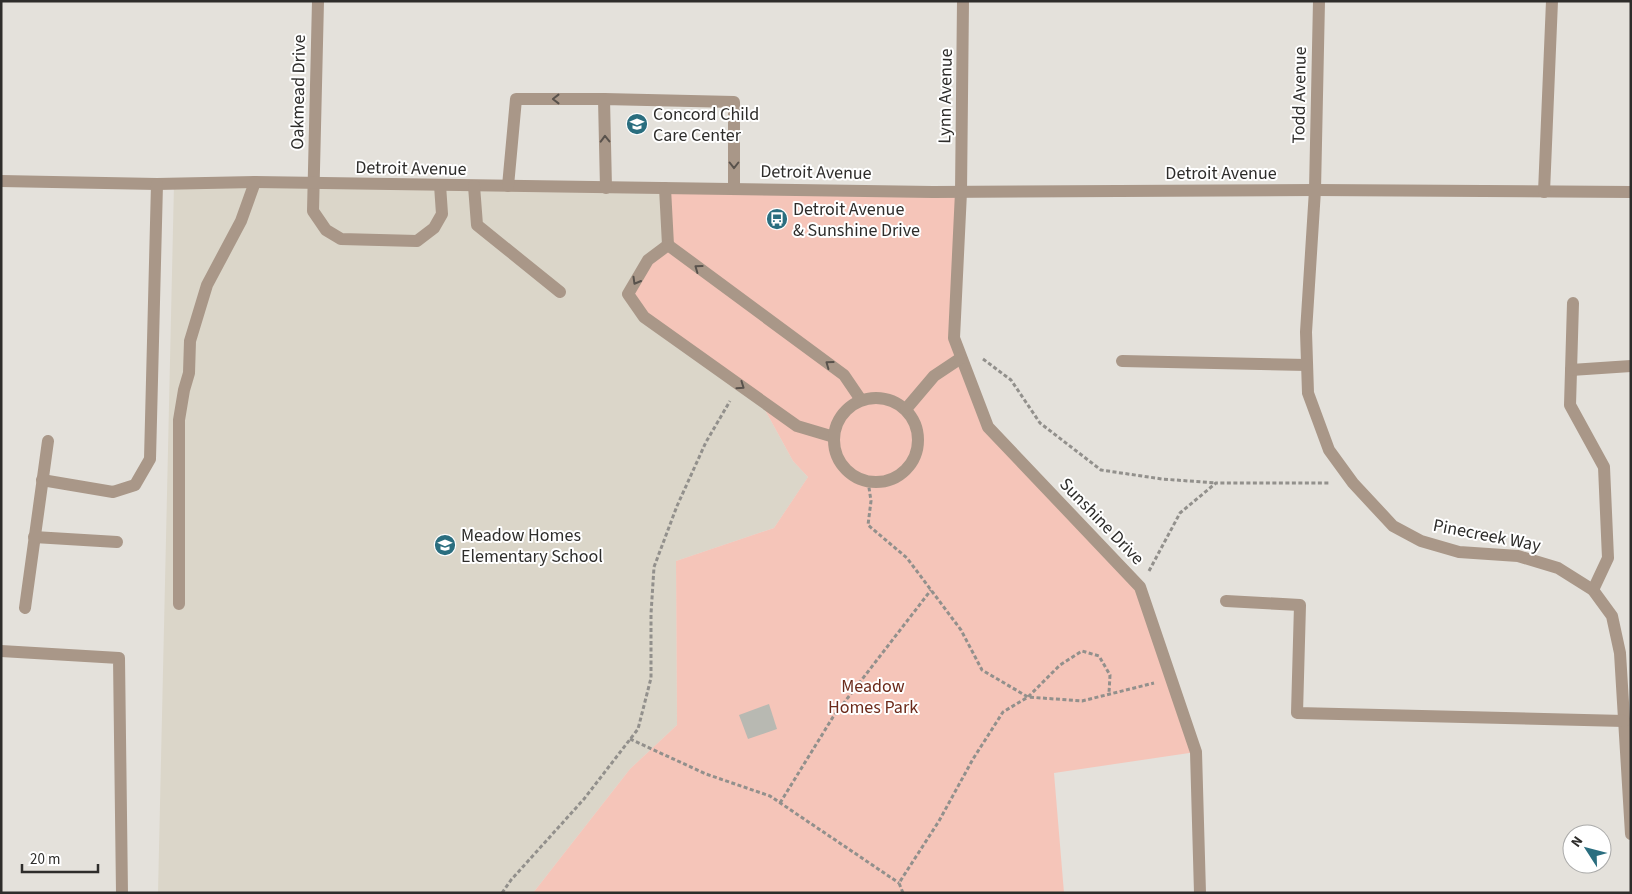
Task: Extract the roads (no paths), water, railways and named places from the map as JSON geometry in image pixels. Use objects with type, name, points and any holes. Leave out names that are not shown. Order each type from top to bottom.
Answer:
[{"type":"street","name":"Oakmead Drive","points":[[318,1],[313,211],[326,230],[341,239],[418,241],[434,228],[442,214],[440,185]]},
{"type":"street","name":"Lynn Avenue","points":[[961,192],[963,1]]},
{"type":"street","name":"Todd Avenue","points":[[1315,190],[1319,1]]},
{"type":"street","points":[[1544,192],[1552,1]]},
{"type":"street","points":[[508,186],[516,99],[604,99],[734,102],[734,189]]},
{"type":"street","points":[[604,99],[606,188]]},
{"type":"street","name":"Detroit Avenue","points":[[1,180],[157,184],[255,182],[961,192],[1315,190],[1631,192]]},
{"type":"street","points":[[179,604],[179,420],[189,373],[190,341],[206,286],[241,221],[255,182]]},
{"type":"street","points":[[42,480],[112,492],[135,485],[150,459],[157,184]]},
{"type":"street","points":[[474,186],[476,225],[560,292]]},
{"type":"street","points":[[665,188],[668,245]]},
{"type":"street","name":"Pinecreek Way","points":[[1315,190],[1306,332],[1308,393],[1329,450],[1353,483],[1393,526],[1421,541],[1459,552],[1518,556],[1558,568],[1593,590],[1612,616],[1620,653],[1631,834]]},
{"type":"street","name":"Sunshine Drive","points":[[961,192],[954,338],[988,427],[1140,587],[1196,752],[1200,893]]},
{"type":"street","points":[[668,245],[648,260],[628,294],[644,317],[796,426],[834,437]]},
{"type":"street","points":[[668,245],[844,375],[861,400]]},
{"type":"street","points":[[1573,303],[1570,405],[1604,467],[1608,558],[1593,590]]},
{"type":"street","points":[[906,409],[934,376],[961,358]]},
{"type":"street","points":[[1122,361],[1307,365]]},
{"type":"street","points":[[1571,370],[1631,366]]},
{"type":"street","points":[[873,397],[885,398],[896,402],[906,409],[918,430],[919,442],[914,459],[902,473],[892,479],[880,482],[856,477],[847,470],[835,449],[834,437],[836,425],[850,406],[861,400],[873,397]]},
{"type":"street","points":[[25,608],[48,441]]},
{"type":"street","points":[[34,537],[117,542]]},
{"type":"street","points":[[1226,601],[1300,605],[1298,713],[1624,721]]},
{"type":"street","points":[[1,651],[119,658],[122,893]]},
{"type":"place","name":"Concord Child Care Center","points":[[637,124]]},
{"type":"place","name":"Detroit Avenue & Sunshine Drive","points":[[777,219]]},
{"type":"place","name":"Meadow Homes Elementary School","points":[[445,545]]},
{"type":"park label","name":"Meadow Homes Park","points":[[873,696]]}]
